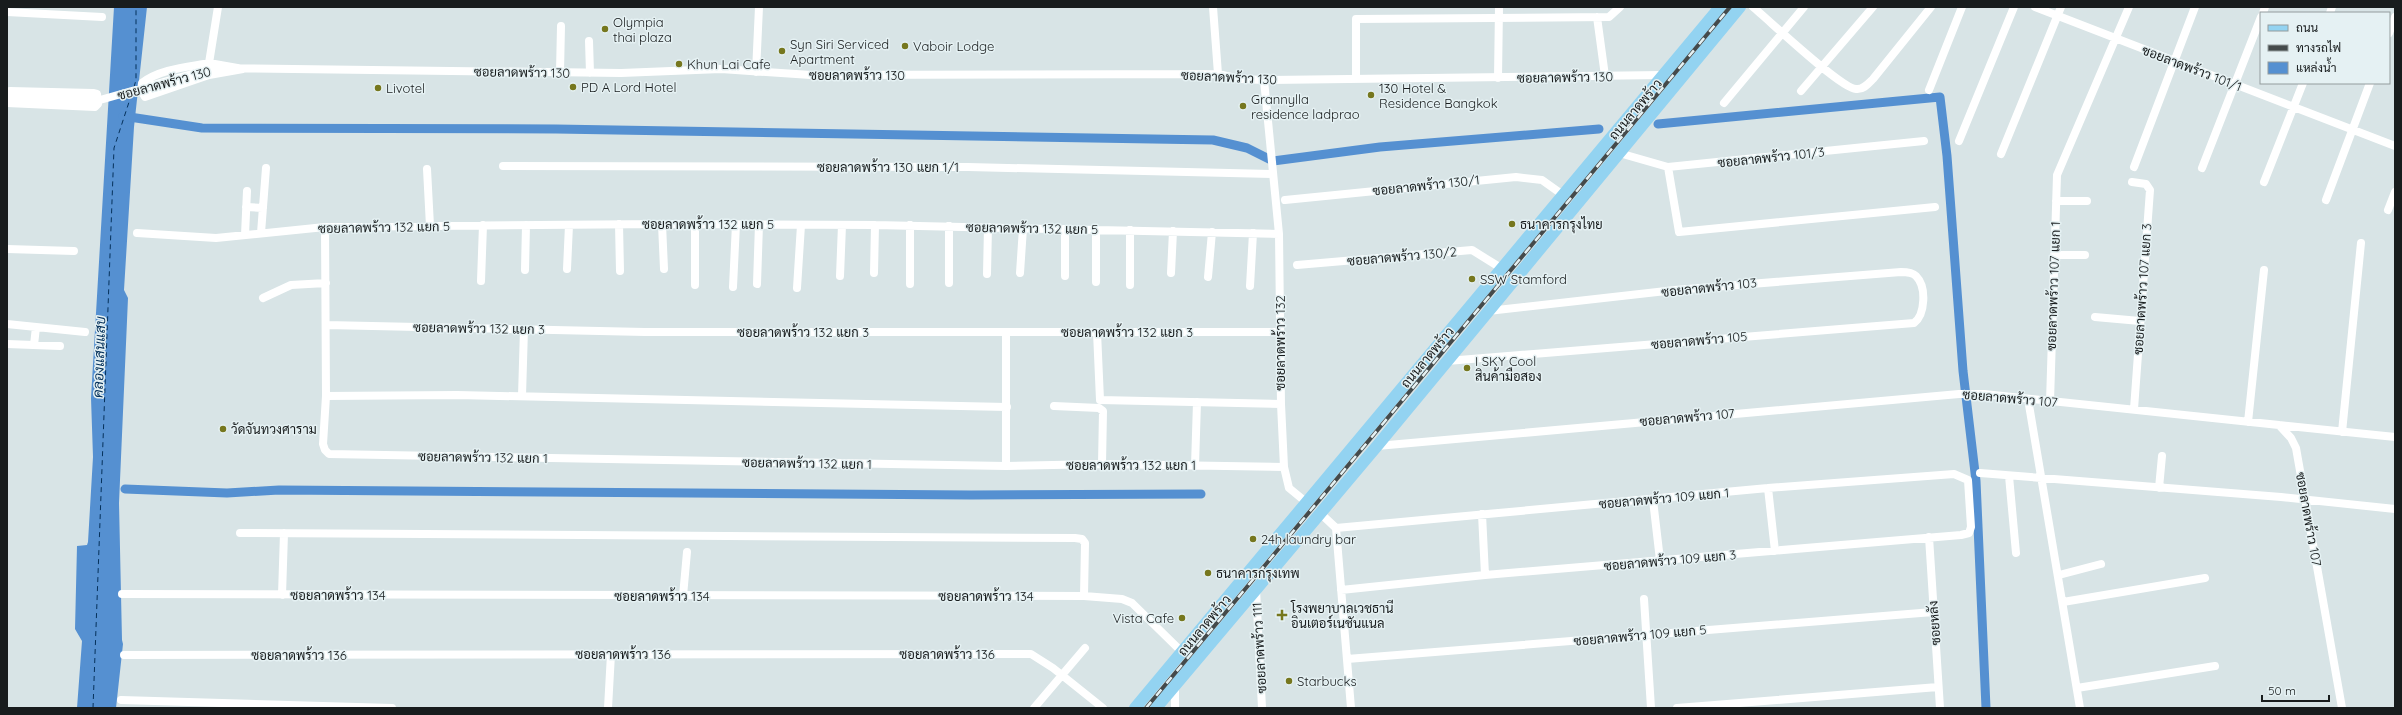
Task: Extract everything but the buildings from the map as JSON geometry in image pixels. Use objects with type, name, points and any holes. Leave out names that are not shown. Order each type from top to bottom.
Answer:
[{"type":"main road","name":"ถนนลาดพร้าว","points":[[1135,708],[1720,7]]},
{"type":"main road","name":"ถนนลาดพร้าว","points":[[1156,708],[1319,512],[1377,446],[1740,7]]},
{"type":"main road","points":[[1488,284],[1501,295]]},
{"type":"main road","points":[[1475,300],[1488,311]]},
{"type":"street","points":[[211,66],[218,7]]},
{"type":"street","points":[[756,72],[759,7]]},
{"type":"street","points":[[1213,7],[1218,74]]},
{"type":"street","points":[[1498,78],[1499,7]]},
{"type":"street","points":[[1356,79],[1356,19],[1609,17],[1620,7]]},
{"type":"street","points":[[1753,7],[1784,32],[1822,67],[1850,88],[1865,87],[1931,7]]},
{"type":"street","points":[[1724,103],[1804,7]]},
{"type":"street","points":[[1801,91],[1874,7]]},
{"type":"street","points":[[1929,90],[1962,7]]},
{"type":"street","points":[[1960,141],[2014,7]]},
{"type":"street","name":"ซอยลาดพร้าว 101/1","points":[[2034,7],[2395,146]]},
{"type":"street","points":[[2001,154],[2061,7]]},
{"type":"street","points":[[2117,39],[2129,7]]},
{"type":"street","points":[[2134,167],[2195,7]]},
{"type":"street","points":[[7,12],[102,17]]},
{"type":"street","points":[[1597,17],[1605,76]]},
{"type":"street","points":[[2390,30],[2395,17]]},
{"type":"street","points":[[2202,168],[2260,19]]},
{"type":"street","points":[[560,72],[562,26]]},
{"type":"street","name":"ซอยลาดพร้าว 107 แยก 1","points":[[2050,402],[2058,171],[2117,39]]},
{"type":"street","points":[[589,41],[590,73]]},
{"type":"street","points":[[211,66],[243,69],[210,76],[145,98],[142,90],[142,82],[177,69],[211,66]]},
{"type":"street","name":"ซอยลาดพร้าว 130","points":[[7,97],[100,100],[211,66]]},
{"type":"street","name":"ซอยลาดพร้าว 130","points":[[243,69],[590,73],[721,69],[811,75],[1218,74],[1240,79],[1264,80],[1663,75]]},
{"type":"street","name":"ซอยลาดพร้าว 132","points":[[1264,80],[1270,154],[1280,234],[1281,404],[1284,467],[1289,488],[1306,502]]},
{"type":"street","points":[[2264,182],[2303,84]]},
{"type":"street","points":[[2326,200],[2370,84]]},
{"type":"street","points":[[93,93],[97,94],[98,104],[95,107],[7,97],[93,93]]},
{"type":"street","name":"ซอยลาดพร้าว 101/3","points":[[1619,153],[1668,167],[1924,141]]},
{"type":"street","name":"ซอยลาดพร้าว 130 แยก 1/1","points":[[503,166],[968,167],[1272,171]]},
{"type":"street","points":[[1668,167],[1679,232],[1935,207]]},
{"type":"street","points":[[261,233],[266,168]]},
{"type":"street","points":[[426,169],[430,226]]},
{"type":"street","name":"ซอยลาดพร้าว 130/1","points":[[1285,200],[1516,177],[1542,180],[1563,195]]},
{"type":"street","name":"ซอยลาดพร้าว 107 แยก 3","points":[[2132,182],[2146,184],[2150,190],[2134,409]]},
{"type":"street","points":[[245,235],[247,191]]},
{"type":"street","points":[[2388,210],[2395,192]]},
{"type":"street","points":[[2056,201],[2087,201]]},
{"type":"street","points":[[246,207],[263,208]]},
{"type":"street","points":[[567,269],[569,224]]},
{"type":"street","name":"ซอยลาดพร้าว 132 แยก 5","points":[[137,233],[216,238],[325,227],[569,224],[759,224],[910,225],[1280,234]]},
{"type":"street","points":[[619,224],[620,271]]},
{"type":"street","points":[[662,224],[664,269]]},
{"type":"street","points":[[695,224],[695,285]]},
{"type":"street","points":[[733,287],[736,224]]},
{"type":"street","points":[[757,284],[759,224]]},
{"type":"street","points":[[481,281],[482,225]]},
{"type":"street","points":[[525,270],[526,225]]},
{"type":"street","points":[[798,288],[801,225]]},
{"type":"street","points":[[840,276],[842,225]]},
{"type":"street","points":[[874,273],[875,225]]},
{"type":"street","points":[[910,225],[910,284]]},
{"type":"street","points":[[949,226],[949,283]]},
{"type":"street","points":[[325,227],[326,396],[522,396],[1007,407]]},
{"type":"street","points":[[987,274],[988,227]]},
{"type":"street","points":[[1020,273],[1023,228]]},
{"type":"street","points":[[1065,229],[1065,276]]},
{"type":"street","points":[[1096,229],[1096,282]]},
{"type":"street","points":[[1130,230],[1130,285]]},
{"type":"street","points":[[1171,273],[1173,231]]},
{"type":"street","points":[[1208,277],[1212,232]]},
{"type":"street","points":[[1250,286],[1253,233]]},
{"type":"street","points":[[2342,432],[2361,244]]},
{"type":"street","points":[[7,249],[74,251]]},
{"type":"street","name":"ซอยลาดพร้าว 130/2","points":[[1298,265],[1472,250],[1501,268]]},
{"type":"street","points":[[2054,255],[2085,255]]},
{"type":"street","points":[[2248,422],[2264,270]]},
{"type":"street","name":"ซอยลาดพร้าว 103","points":[[1488,311],[1697,288],[1901,272],[1909,272],[1917,276],[1922,289]]},
{"type":"street","points":[[263,298],[291,285],[326,283]]},
{"type":"street","name":"ซอยลาดพร้าว 105","points":[[1447,361],[1914,323],[1922,314],[1922,289]]},
{"type":"street","points":[[2096,317],[2140,321]]},
{"type":"street","points":[[7,324],[85,332]]},
{"type":"street","name":"ซอยลาดพร้าว 132 แยก 3","points":[[326,325],[653,332],[1280,332]]},
{"type":"street","points":[[34,345],[36,326]]},
{"type":"street","points":[[522,396],[524,329]]},
{"type":"street","points":[[1006,332],[1006,466]]},
{"type":"street","points":[[1097,332],[1100,400],[1281,404]]},
{"type":"street","points":[[7,344],[60,346]]},
{"type":"street","name":"ซอยลาดพร้าว 107","points":[[1377,446],[1959,394],[1984,394],[2050,402],[2134,409],[2279,426],[2291,438],[2296,448],[2342,708]]},
{"type":"street","name":"ซอยลาดพร้าว 132 แยก 1","points":[[326,396],[323,444],[325,450],[330,454],[1006,466],[1102,464],[1284,467]]},
{"type":"street","points":[[2028,399],[2043,479],[2080,708]]},
{"type":"street","points":[[1195,466],[1197,402]]},
{"type":"street","points":[[1054,406],[1099,408],[1103,411],[1102,464]]},
{"type":"street","points":[[2279,426],[2395,437]]},
{"type":"street","points":[[2159,488],[2162,456]]},
{"type":"street","points":[[1980,473],[2306,500],[2395,509]]},
{"type":"street","name":"ซอยลาดพร้าว 109 แยก 1","points":[[1336,528],[1653,500],[1768,488],[1954,474],[1968,480],[1971,504]]},
{"type":"street","points":[[2009,476],[2016,553]]},
{"type":"street","points":[[1768,488],[1775,551]]},
{"type":"street","points":[[1653,500],[1660,560]]},
{"type":"street","name":"ซอยลาดพร้าว 109 แยก 3","points":[[1341,590],[1485,575],[1969,533],[1972,520],[1971,504]]},
{"type":"street","points":[[1319,512],[1336,528],[1351,708]]},
{"type":"street","points":[[1482,514],[1485,575]]},
{"type":"street","points":[[240,532],[1075,538],[1082,539],[1085,542],[1084,596]]},
{"type":"street","points":[[282,595],[284,533]]},
{"type":"street","name":"ซอยหลัง","points":[[1929,537],[1940,708]]},
{"type":"street","points":[[683,596],[687,552]]},
{"type":"street","points":[[2059,575],[2101,564]]},
{"type":"street","points":[[2063,602],[2205,578]]},
{"type":"street","name":"ซอยลาดพร้าว 111","points":[[1256,588],[1262,708]]},
{"type":"street","name":"ซอยลาดพร้าว 134","points":[[122,594],[1084,596],[1122,599],[1132,603],[1182,652]]},
{"type":"street","points":[[1644,599],[1651,708]]},
{"type":"street","name":"ซอยลาดพร้าว 109 แยก 5","points":[[1347,659],[1933,612]]},
{"type":"street","points":[[1034,708],[1063,676],[1085,648]]},
{"type":"street","points":[[608,708],[611,654]]},
{"type":"street","name":"ซอยลาดพร้าว 136","points":[[124,655],[1030,654],[1063,676],[1103,708]]},
{"type":"street","points":[[2077,688],[2215,666]]},
{"type":"street","points":[[1175,686],[1175,708]]},
{"type":"street","points":[[1677,708],[1938,687]]},
{"type":"street","points":[[121,700],[292,707],[392,708]]},
{"type":"water","name":"คลองแสนแสบ","points":[[114,7],[147,7],[134,127],[124,290],[128,298],[119,503],[123,644],[116,708],[77,708],[82,641],[75,629],[77,546],[87,545],[88,542],[93,457],[91,398]]},
{"type":"waterway","points":[[1658,124],[1940,97],[1947,156],[1963,371],[1976,481],[1986,708]]},
{"type":"waterway","points":[[123,116],[202,128],[556,129],[1213,140],[1247,148],[1273,161],[1380,147],[1599,129]]},
{"type":"waterway","points":[[125,489],[227,493],[279,490],[971,495],[1201,494]]},
{"type":"ferry route","points":[[134,87],[136,80],[136,7]]},
{"type":"ferry route","points":[[93,708],[114,148],[131,96]]},
{"type":"railway","points":[[1146,708],[1730,7]]},
{"type":"place","name":"Olympia thai plaza","points":[[605,29]]},
{"type":"place","name":"Vaboir Lodge","points":[[905,46]]},
{"type":"place","name":"Syn Siri Serviced Apartment","points":[[782,51]]},
{"type":"place","name":"Khun Lai Cafe","points":[[679,64]]},
{"type":"place","name":"PD A Lord Hotel","points":[[573,87]]},
{"type":"place","name":"Livotel","points":[[378,88]]},
{"type":"place","name":"130 Hotel & Residence Bangkok","points":[[1371,95]]},
{"type":"place","name":"Grannylla residence ladprao","points":[[1243,106]]},
{"type":"place","name":"ธนาคารกรุงไทย","points":[[1512,224]]},
{"type":"place","name":"SSW Stamford","points":[[1472,279]]},
{"type":"place","name":"I SKY Cool สินค้ามือสอง","points":[[1467,368]]},
{"type":"place","name":"วัดจันทวงศาราม","points":[[223,429]]},
{"type":"place","name":"24h laundry bar","points":[[1253,539]]},
{"type":"place","name":"ธนาคารกรุงเทพ","points":[[1208,573]]},
{"type":"place","name":"โรงพยาบาลเวชธานี อินเตอร์เนชันแนล","points":[[1282,615]]},
{"type":"place","name":"Vista Cafe","points":[[1182,618]]},
{"type":"place","name":"Starbucks","points":[[1289,681]]}]
